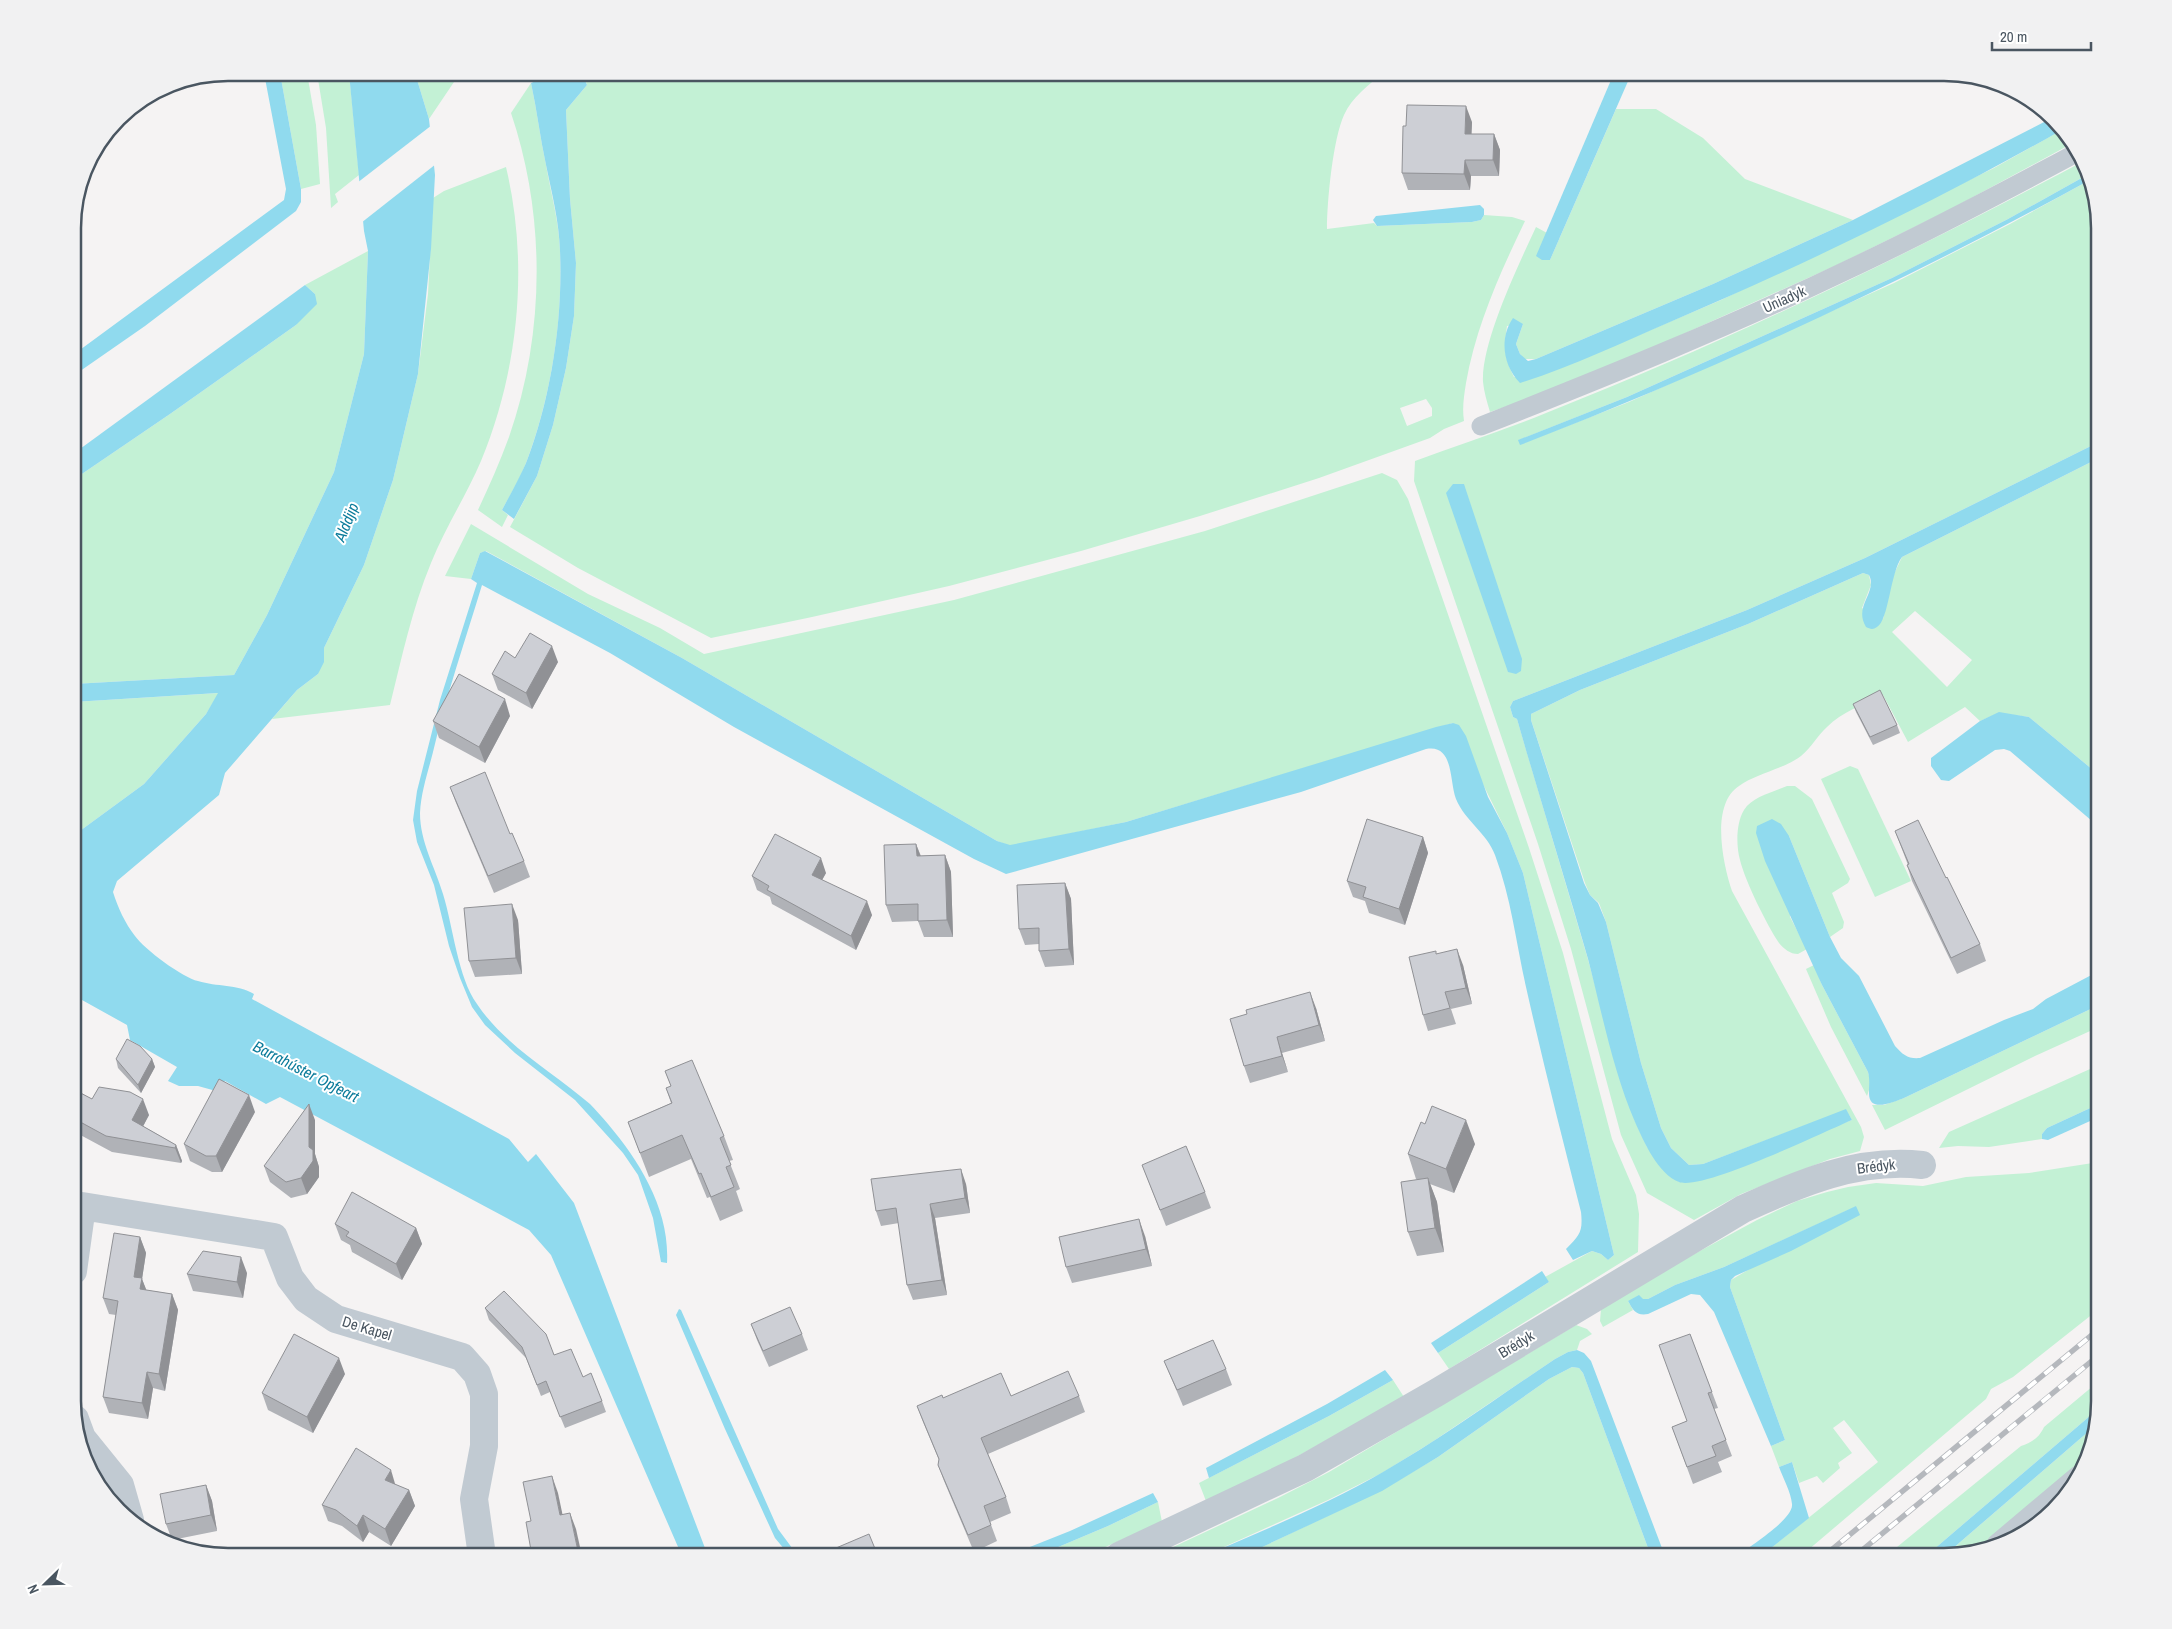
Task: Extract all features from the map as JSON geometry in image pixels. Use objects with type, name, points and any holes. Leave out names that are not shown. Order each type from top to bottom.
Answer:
[{"type":"street","name":"Brédyk","points":[[1135,1548],[1305,1468],[1436,1393],[1743,1209],[1791,1187],[1843,1171],[1882,1164],[1922,1166]]},
{"type":"street","name":"De Kapel","points":[[82,1206],[274,1237],[290,1278],[295,1285],[306,1299],[336,1319],[462,1357],[477,1374],[484,1394],[484,1446],[474,1499],[481,1548]]},
{"type":"street","points":[[88,1446],[120,1485],[126,1507]]},
{"type":"lane","name":"Uniadyk","points":[[1481,426],[1663,354],[1841,273],[1957,217],[2072,155]]},
{"type":"lane","points":[[2009,1533],[2060,1490]]},
{"type":"green space","points":[[281,81],[308,81],[316,125],[320,184],[301,189]]},
{"type":"green space","points":[[318,81],[350,81],[359,175],[335,194],[338,202],[331,208],[326,128]]},
{"type":"green space","points":[[417,81],[455,81],[454,82],[429,119]]},
{"type":"green space","points":[[587,81],[1374,81],[1351,103],[1340,126],[1331,170],[1327,229],[1374,223],[1377,226],[1472,222],[1481,220],[1484,215],[1512,217],[1525,221],[1482,320],[1465,388],[1464,421],[1444,429],[1430,438],[1319,478],[1081,551],[949,586],[711,638],[578,568],[510,527],[537,476],[553,425],[566,368],[574,316],[576,263],[570,199],[566,110],[587,85]],"holes":[[[1426,399],[1432,408],[1432,416],[1407,426],[1400,408]]]},
{"type":"green space","points":[[531,83],[558,229],[560,251],[559,304],[554,358],[549,386],[535,438],[524,469],[502,510],[508,515],[502,527],[478,510],[506,446],[521,398],[535,316],[537,275],[531,193],[511,113]]},
{"type":"green space","points":[[1616,109],[1656,109],[1703,138],[1745,179],[1853,220],[1713,284],[1536,359],[1524,359],[1516,344],[1523,324],[1507,326],[1506,352],[1508,364],[1514,377],[1580,360],[1721,300],[1994,168],[2056,133],[2066,147],[1951,209],[1837,265],[1659,345],[1540,395],[1490,412],[1483,386],[1484,365],[1488,346],[1502,303],[1536,227],[1547,233],[1537,256],[1550,260]]},
{"type":"green space","points":[[2077,165],[2082,178],[2008,219],[1892,278],[1627,397],[1519,440],[1521,444],[1629,402],[1894,283],[2010,224],[2084,183],[2088,199],[2091,228],[2091,446],[1865,558],[1747,610],[1513,701],[1510,707],[1513,717],[1517,719],[1587,956],[1620,1076],[1635,1121],[1647,1147],[1679,1182],[1852,1120],[1846,1110],[1703,1164],[1689,1165],[1671,1148],[1661,1128],[1641,1063],[1606,922],[1599,903],[1590,895],[1585,883],[1531,720],[1531,714],[1580,690],[1748,624],[1863,573],[1869,575],[1871,585],[1862,608],[1883,619],[1893,576],[1902,557],[2091,462],[2091,768],[2029,717],[1999,713],[1980,721],[1965,707],[1908,742],[1883,695],[1839,717],[1824,730],[1801,756],[1746,782],[1730,795],[1724,807],[1721,836],[1725,866],[1732,891],[1861,1127],[1864,1137],[1860,1151],[1830,1159],[1741,1194],[1694,1220],[1647,1193],[1621,1135],[1571,949],[1538,844],[1414,481],[1415,461],[1530,420],[1684,356],[1819,294]],"holes":[[[1915,611],[1972,660],[1947,687],[1892,632]]]},
{"type":"green space","points":[[506,167],[517,241],[518,278],[512,353],[494,426],[481,461],[424,580],[408,633],[390,705],[272,719],[297,690],[318,674],[324,648],[364,565],[393,480],[418,374],[428,294],[433,198],[444,191]]},
{"type":"green space","points":[[368,251],[364,354],[334,472],[267,615],[234,675],[82,683],[82,474],[296,325],[315,294],[305,285]]},
{"type":"green space","points":[[1382,473],[1397,480],[1408,499],[1529,848],[1563,953],[1612,1139],[1636,1195],[1639,1214],[1638,1252],[1449,1369],[1438,1353],[1549,1282],[1545,1277],[1592,1251],[1601,1254],[1608,1260],[1614,1255],[1523,873],[1507,833],[1453,723],[1126,822],[1010,846],[997,841],[682,658],[486,551],[480,553],[471,579],[445,576],[471,524],[588,594],[660,628],[704,654],[954,600],[1205,531]]},
{"type":"green space","points":[[219,693],[206,714],[144,784],[82,829],[82,701]]},
{"type":"green space","points":[[1850,766],[1858,769],[1911,881],[1875,897],[1821,779]]},
{"type":"green space","points":[[1787,786],[1795,786],[1812,799],[1850,879],[1848,883],[1832,893],[1844,922],[1843,928],[1830,937],[1789,836],[1790,917],[1807,949],[1798,954],[1790,952],[1779,943],[1757,903],[1740,860],[1738,848],[1739,821],[1744,810],[1763,795]]},
{"type":"green space","points":[[1814,965],[1822,985],[1868,1072],[1871,1084],[1867,1096],[1831,1027],[1806,969]]},
{"type":"green space","points":[[2091,1009],[2091,1031],[1885,1130],[1872,1105],[1884,1105],[1904,1098]]},
{"type":"green space","points":[[2091,1069],[2091,1108],[2047,1128],[2042,1134],[2042,1139],[1989,1147],[1958,1146],[1939,1148],[1949,1132]]},
{"type":"green space","points":[[2091,1163],[2091,1315],[2013,1377],[1991,1389],[1986,1399],[1810,1548],[1771,1548],[1878,1462],[1844,1420],[1833,1428],[1852,1453],[1838,1463],[1840,1468],[1823,1483],[1817,1476],[1799,1483],[1792,1462],[1779,1467],[1771,1446],[1785,1440],[1730,1287],[1731,1280],[1857,1206],[1724,1267],[1675,1285],[1648,1299],[1628,1301],[1633,1310],[1603,1327],[1600,1321],[1601,1309],[1650,1278],[1757,1220],[1797,1201],[1848,1187],[1876,1183],[1923,1186],[1966,1177],[2029,1173]]},
{"type":"green space","points":[[1576,1325],[1587,1329],[1592,1334],[1580,1341],[1577,1350],[1568,1352],[1555,1359],[1432,1442],[1382,1473],[1328,1500],[1222,1548],[1171,1548],[1329,1472]]},
{"type":"green space","points":[[1572,1367],[1579,1368],[1583,1373],[1648,1548],[1260,1548],[1382,1490],[1438,1457],[1549,1379]]},
{"type":"green space","points":[[1393,1380],[1404,1397],[1291,1460],[1206,1501],[1199,1483],[1329,1416]]},
{"type":"green space","points":[[2091,1388],[2089,1416],[1935,1548],[1896,1548],[2021,1446],[2035,1439],[2044,1427]]},
{"type":"green space","points":[[2087,1432],[2075,1468],[1987,1541],[1955,1547]]},
{"type":"green space","points":[[1158,1502],[1162,1522],[1103,1548],[1056,1548]]},
{"type":"water","points":[[266,81],[281,81],[301,189],[301,202],[296,211],[145,326],[82,370],[82,348],[284,200],[286,189]]},
{"type":"water","points":[[350,81],[417,81],[429,119],[435,175],[431,249],[418,374],[393,480],[364,565],[324,648],[324,662],[318,674],[297,690],[225,773],[219,795],[117,881],[113,892],[122,915],[140,942],[183,975],[198,981],[234,987],[254,994],[252,999],[509,1139],[528,1162],[536,1154],[574,1203],[705,1548],[679,1548],[551,1255],[529,1230],[280,1097],[266,1104],[225,1081],[216,1091],[198,1086],[179,1086],[168,1081],[177,1067],[130,1040],[127,1025],[82,1000],[82,829],[144,784],[206,714],[218,693],[82,701],[82,683],[234,675],[267,615],[334,472],[364,354],[368,251],[364,231]]},
{"type":"water","points":[[536,81],[585,81],[587,85],[566,110],[570,199],[576,263],[574,316],[566,368],[553,425],[537,476],[514,519],[502,510],[526,463],[535,438],[549,386],[554,358],[559,304],[560,251],[558,229],[531,83]]},
{"type":"water","points":[[1611,81],[1628,81],[1550,260],[1542,260],[1536,256]]},
{"type":"water","points":[[2045,122],[2056,133],[1965,183],[1868,232],[1596,354],[1520,383],[1510,368],[1505,352],[1505,343],[1506,334],[1513,318],[1523,324],[1516,344],[1520,354],[1528,361],[1536,359],[1713,284],[1853,220]]},
{"type":"water","points":[[2082,178],[2084,183],[1879,289],[1737,355],[1520,445],[1518,440],[1627,397],[1892,278],[2008,219]]},
{"type":"water","points":[[1480,205],[1484,209],[1484,215],[1481,220],[1472,222],[1377,226],[1373,220],[1376,216]]},
{"type":"water","points":[[305,285],[315,294],[317,304],[296,325],[82,474],[82,447]]},
{"type":"water","points":[[2091,446],[2091,462],[1902,557],[1898,564],[1884,615],[1881,623],[1876,628],[1866,627],[1863,619],[1862,612],[1871,581],[1869,575],[1863,573],[1748,624],[1580,690],[1531,714],[1531,720],[1584,883],[1590,895],[1598,903],[1606,922],[1641,1063],[1661,1128],[1671,1148],[1689,1165],[1703,1164],[1846,1109],[1852,1120],[1736,1170],[1692,1182],[1679,1182],[1671,1178],[1652,1156],[1627,1103],[1608,1042],[1588,959],[1517,719],[1513,717],[1510,707],[1513,701],[1747,610],[1865,558]]},
{"type":"water","points":[[1453,484],[1464,484],[1522,659],[1521,671],[1516,674],[1508,672],[1446,493]]},
{"type":"water","points":[[485,551],[682,658],[997,841],[1010,845],[1126,822],[1436,727],[1453,723],[1459,725],[1466,736],[1488,797],[1507,833],[1523,873],[1614,1255],[1608,1260],[1601,1254],[1592,1251],[1573,1260],[1566,1249],[1580,1233],[1581,1212],[1532,1015],[1505,887],[1501,871],[1491,847],[1482,833],[1465,814],[1456,799],[1449,765],[1442,752],[1435,749],[1426,749],[1301,792],[1006,874],[974,859],[734,727],[610,653],[482,585],[450,689],[425,782],[420,813],[422,834],[447,907],[461,966],[470,993],[488,1019],[515,1046],[590,1104],[631,1154],[651,1188],[664,1224],[667,1243],[667,1263],[661,1262],[653,1218],[638,1175],[623,1153],[575,1100],[515,1053],[485,1025],[472,1007],[449,946],[434,885],[417,842],[413,820],[417,791],[440,700],[477,583],[471,579],[480,553]]},
{"type":"water","points":[[1999,712],[2029,717],[2091,768],[2091,820],[2010,751],[2004,749],[1995,750],[1949,781],[1941,780],[1931,766],[1931,758],[1980,721]]},
{"type":"water","points":[[1772,819],[1781,824],[1789,836],[1830,937],[1841,958],[1859,976],[1895,1046],[1906,1056],[1920,1058],[2033,1009],[2046,999],[2091,975],[2091,1009],[1904,1098],[1882,1105],[1872,1103],[1869,1092],[1868,1072],[1822,985],[1765,861],[1756,833],[1757,826]]},
{"type":"water","points":[[2091,1108],[2091,1121],[2048,1140],[2042,1139],[2042,1134],[2047,1128]]},
{"type":"water","points":[[1856,1206],[1860,1215],[1791,1251],[1735,1276],[1731,1280],[1730,1287],[1785,1440],[1771,1446],[1714,1312],[1700,1295],[1691,1294],[1648,1314],[1635,1312],[1628,1301],[1639,1295],[1643,1299],[1648,1299],[1675,1285],[1724,1267]]},
{"type":"water","points":[[1542,1271],[1549,1282],[1438,1353],[1431,1343]]},
{"type":"water","points":[[679,1309],[681,1310],[778,1529],[792,1548],[783,1548],[775,1538],[676,1315]]},
{"type":"water","points":[[1577,1350],[1584,1353],[1591,1361],[1662,1548],[1648,1548],[1583,1373],[1579,1368],[1572,1367],[1549,1379],[1438,1457],[1382,1491],[1260,1548],[1223,1548],[1295,1517],[1383,1472],[1568,1352]]},
{"type":"water","points":[[1385,1370],[1393,1380],[1329,1416],[1209,1478],[1206,1468],[1327,1404]]},
{"type":"water","points":[[2089,1416],[2087,1432],[1955,1547],[1935,1548]]},
{"type":"water","points":[[1792,1462],[1809,1518],[1771,1548],[1748,1548],[1779,1525],[1791,1510],[1790,1495],[1779,1467]]},
{"type":"water","points":[[1153,1493],[1158,1502],[1056,1548],[1027,1548],[1070,1531]]},
{"type":"pier","points":[[432,125],[436,164],[361,223],[357,183]]},
{"type":"building","points":[[1407,105],[1466,106],[1465,134],[1494,134],[1493,160],[1465,160],[1464,174],[1402,173],[1403,126],[1406,126]]},
{"type":"building","points":[[530,633],[552,646],[526,693],[492,674],[505,651],[515,658]]},
{"type":"building","points":[[459,674],[505,699],[479,747],[433,721]]},
{"type":"building","points":[[1880,690],[1897,725],[1870,737],[1853,704]]},
{"type":"building","points":[[485,772],[510,834],[512,833],[524,861],[488,876],[450,787]]},
{"type":"building","points":[[1367,819],[1423,837],[1399,909],[1363,897],[1366,887],[1347,881]]},
{"type":"building","points":[[1918,820],[1980,944],[1951,958],[1907,865],[1909,864],[1895,831]]},
{"type":"building","points":[[775,834],[821,858],[812,875],[867,901],[851,936],[767,890],[769,886],[752,876]]},
{"type":"building","points":[[916,844],[917,856],[945,855],[947,920],[918,921],[918,904],[886,905],[884,845]]},
{"type":"building","points":[[1065,883],[1069,949],[1039,951],[1039,928],[1019,929],[1017,885]]},
{"type":"building","points":[[512,904],[516,958],[469,961],[464,908]]},
{"type":"building","points":[[1457,949],[1466,988],[1445,992],[1450,1008],[1423,1015],[1409,957]]},
{"type":"building","points":[[1310,992],[1319,1025],[1277,1037],[1282,1056],[1244,1066],[1230,1019],[1247,1014],[1246,1010]]},
{"type":"building","points":[[127,1039],[140,1046],[152,1059],[138,1085],[116,1059]]},
{"type":"building","points":[[692,1060],[724,1136],[720,1138],[731,1165],[726,1167],[734,1187],[711,1197],[682,1135],[640,1153],[628,1122],[672,1103],[666,1088],[671,1086],[665,1071]]},
{"type":"building","points":[[219,1079],[249,1095],[216,1156],[206,1156],[184,1144]]},
{"type":"building","points":[[99,1087],[130,1092],[143,1099],[132,1120],[176,1145],[175,1148],[106,1136],[82,1123],[82,1094],[92,1099]]},
{"type":"building","points":[[309,1104],[309,1147],[313,1150],[313,1161],[301,1178],[286,1182],[264,1166]]},
{"type":"building","points":[[1432,1106],[1466,1120],[1446,1169],[1408,1154],[1421,1122],[1425,1124]]},
{"type":"building","points":[[1186,1146],[1205,1192],[1160,1210],[1142,1165]]},
{"type":"building","points":[[961,1169],[965,1198],[930,1204],[942,1280],[907,1285],[896,1208],[876,1211],[871,1179]]},
{"type":"building","points":[[1428,1178],[1435,1228],[1408,1232],[1401,1182]]},
{"type":"building","points":[[352,1192],[416,1228],[396,1264],[346,1236],[349,1232],[335,1224]]},
{"type":"building","points":[[1139,1219],[1146,1249],[1066,1267],[1059,1237]]},
{"type":"building","points":[[114,1233],[140,1237],[134,1277],[142,1278],[140,1289],[172,1294],[159,1374],[147,1372],[142,1403],[103,1397],[118,1301],[103,1298]]},
{"type":"building","points":[[203,1251],[241,1257],[237,1282],[187,1274]]},
{"type":"building","points":[[504,1291],[546,1334],[554,1355],[571,1349],[583,1377],[591,1373],[602,1401],[560,1417],[546,1381],[537,1385],[522,1347],[485,1308]]},
{"type":"building","points":[[790,1307],[802,1334],[763,1351],[751,1324]]},
{"type":"building","points":[[294,1334],[339,1358],[307,1417],[262,1393]]},
{"type":"building","points":[[1690,1334],[1712,1392],[1708,1393],[1726,1440],[1712,1446],[1716,1456],[1687,1467],[1672,1427],[1687,1421],[1659,1345]]},
{"type":"building","points":[[1213,1340],[1226,1369],[1177,1390],[1164,1361]]},
{"type":"building","points":[[1068,1371],[1079,1396],[981,1438],[1006,1497],[984,1506],[991,1525],[968,1535],[938,1465],[939,1459],[917,1406],[942,1395],[943,1398],[1001,1373],[1011,1396]]},
{"type":"building","points":[[356,1448],[391,1470],[385,1480],[409,1490],[385,1529],[363,1515],[357,1526],[336,1510],[322,1505]]},
{"type":"building","points":[[552,1476],[560,1515],[570,1513],[577,1548],[531,1548],[526,1522],[531,1521],[523,1482]]},
{"type":"building","points":[[206,1485],[211,1515],[166,1524],[160,1494]]},
{"type":"building","points":[[869,1534],[875,1548],[836,1548]]},
{"type":"railway","points":[[1834,1548],[2091,1336]]},
{"type":"railway","points":[[1865,1548],[2091,1362]]},
{"type":"water label","name":"Alddjip","points":[[346,522]]},
{"type":"water label","name":"Barrahúster Opfeart","points":[[306,1071]]}]
